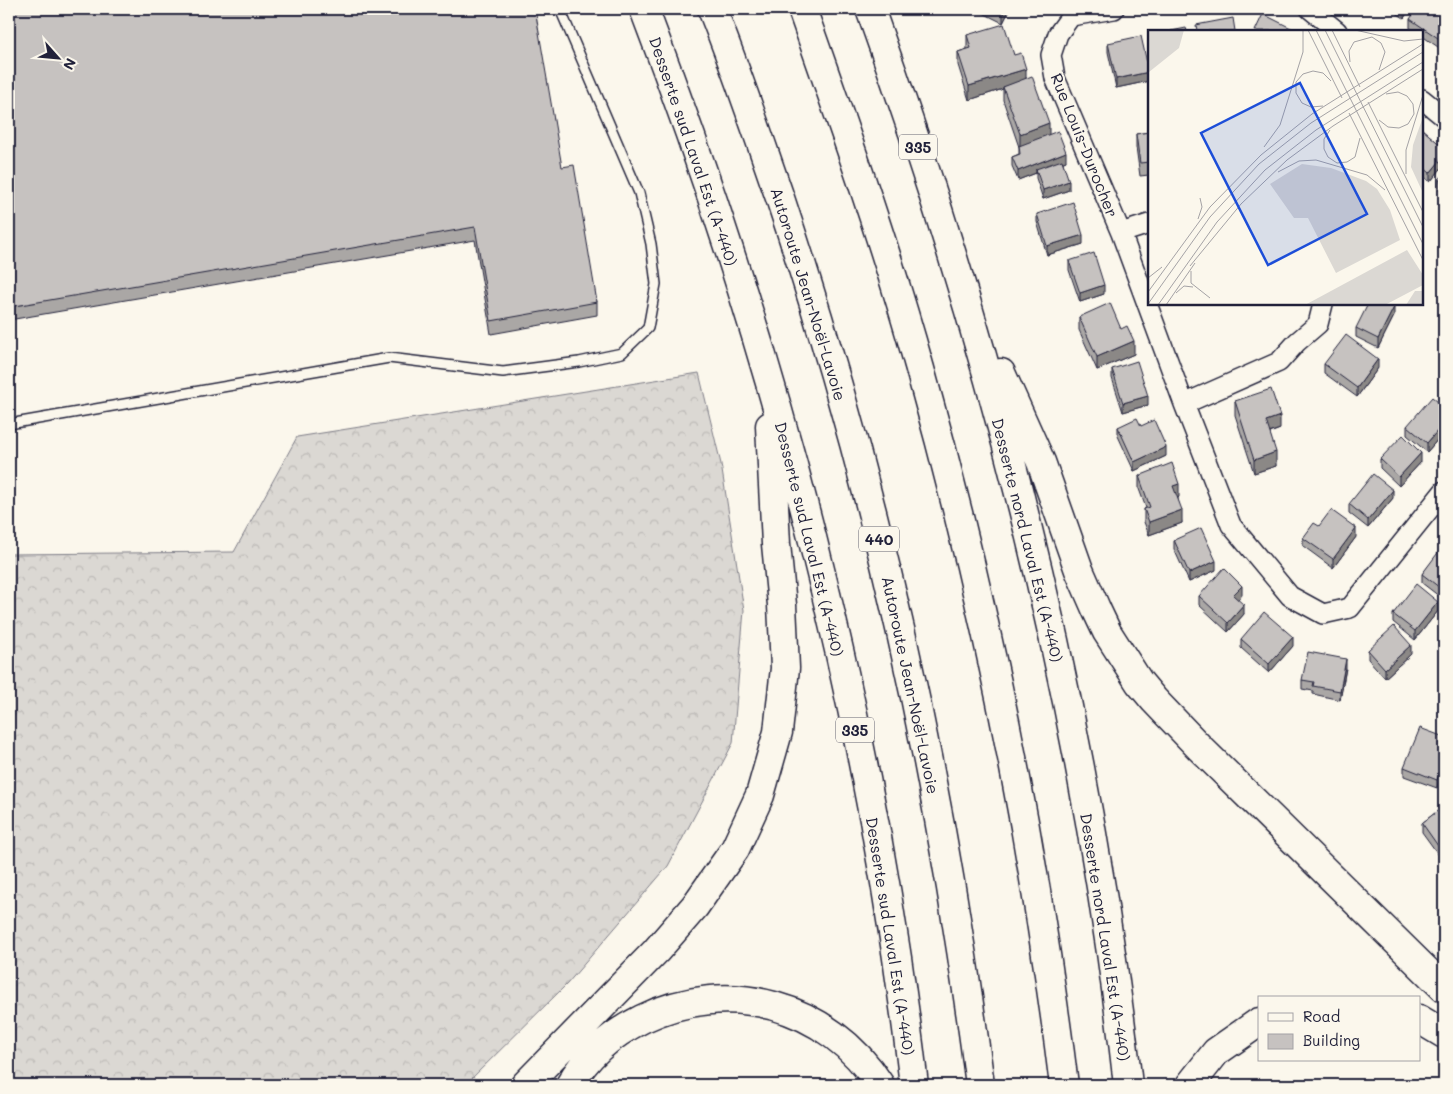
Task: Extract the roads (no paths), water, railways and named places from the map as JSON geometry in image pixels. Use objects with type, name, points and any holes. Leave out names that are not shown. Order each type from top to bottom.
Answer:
[{"type":"highway","name":"Desserte sud Laval Est (A-440)","points":[[644,9],[701,164],[735,269],[768,380],[815,552],[859,747],[892,930],[914,1085]]},
{"type":"highway","name":"Autoroute Jean-Noël-Lavoie","points":[[712,9],[764,152],[800,260],[839,389],[878,536],[913,684],[933,784],[961,945],[980,1085]]},
{"type":"highway","points":[[802,9],[884,250],[920,370],[963,533],[996,675],[1016,779],[1040,912],[1064,1085]]},
{"type":"highway","name":"Desserte nord Laval Est (A-440)","points":[[870,9],[914,134],[962,287],[1012,466],[1071,722],[1100,887],[1128,1085]]},
{"type":"highway","name":"335","points":[[962,287],[1041,462],[1087,590],[1107,632],[1140,682],[1188,736],[1444,988]]},
{"type":"highway","points":[[525,1085],[656,951],[690,913],[735,849],[760,795],[778,732],[785,668],[784,621],[776,544],[768,380]]},
{"type":"highway","points":[[570,1085],[580,1068],[598,1049],[634,1023],[678,1005],[723,998],[769,1005],[809,1020],[834,1036],[855,1053],[880,1085]]},
{"type":"highway","points":[[1420,1020],[1444,1034]]},
{"type":"highway","points":[[1190,1085],[1216,1052],[1258,1023]]},
{"type":"street","name":"Rue Louis-Durocher","points":[[1114,9],[1071,16],[1058,34],[1051,55],[1055,78],[1121,233],[1231,525],[1290,596],[1323,614],[1350,608],[1444,492]]},
{"type":"street","points":[[1310,9],[1337,30]]},
{"type":"street","points":[[1423,100],[1444,117]]},
{"type":"street","name":"Rue Louis-Durocher","points":[[1121,233],[1148,224]]},
{"type":"street","points":[[1184,404],[1279,362],[1297,342],[1318,324],[1323,305]]},
{"type":"lane","points":[[9,424],[389,358],[503,372],[579,362],[622,353],[648,328],[656,284],[651,244],[639,194],[560,9]]}]
